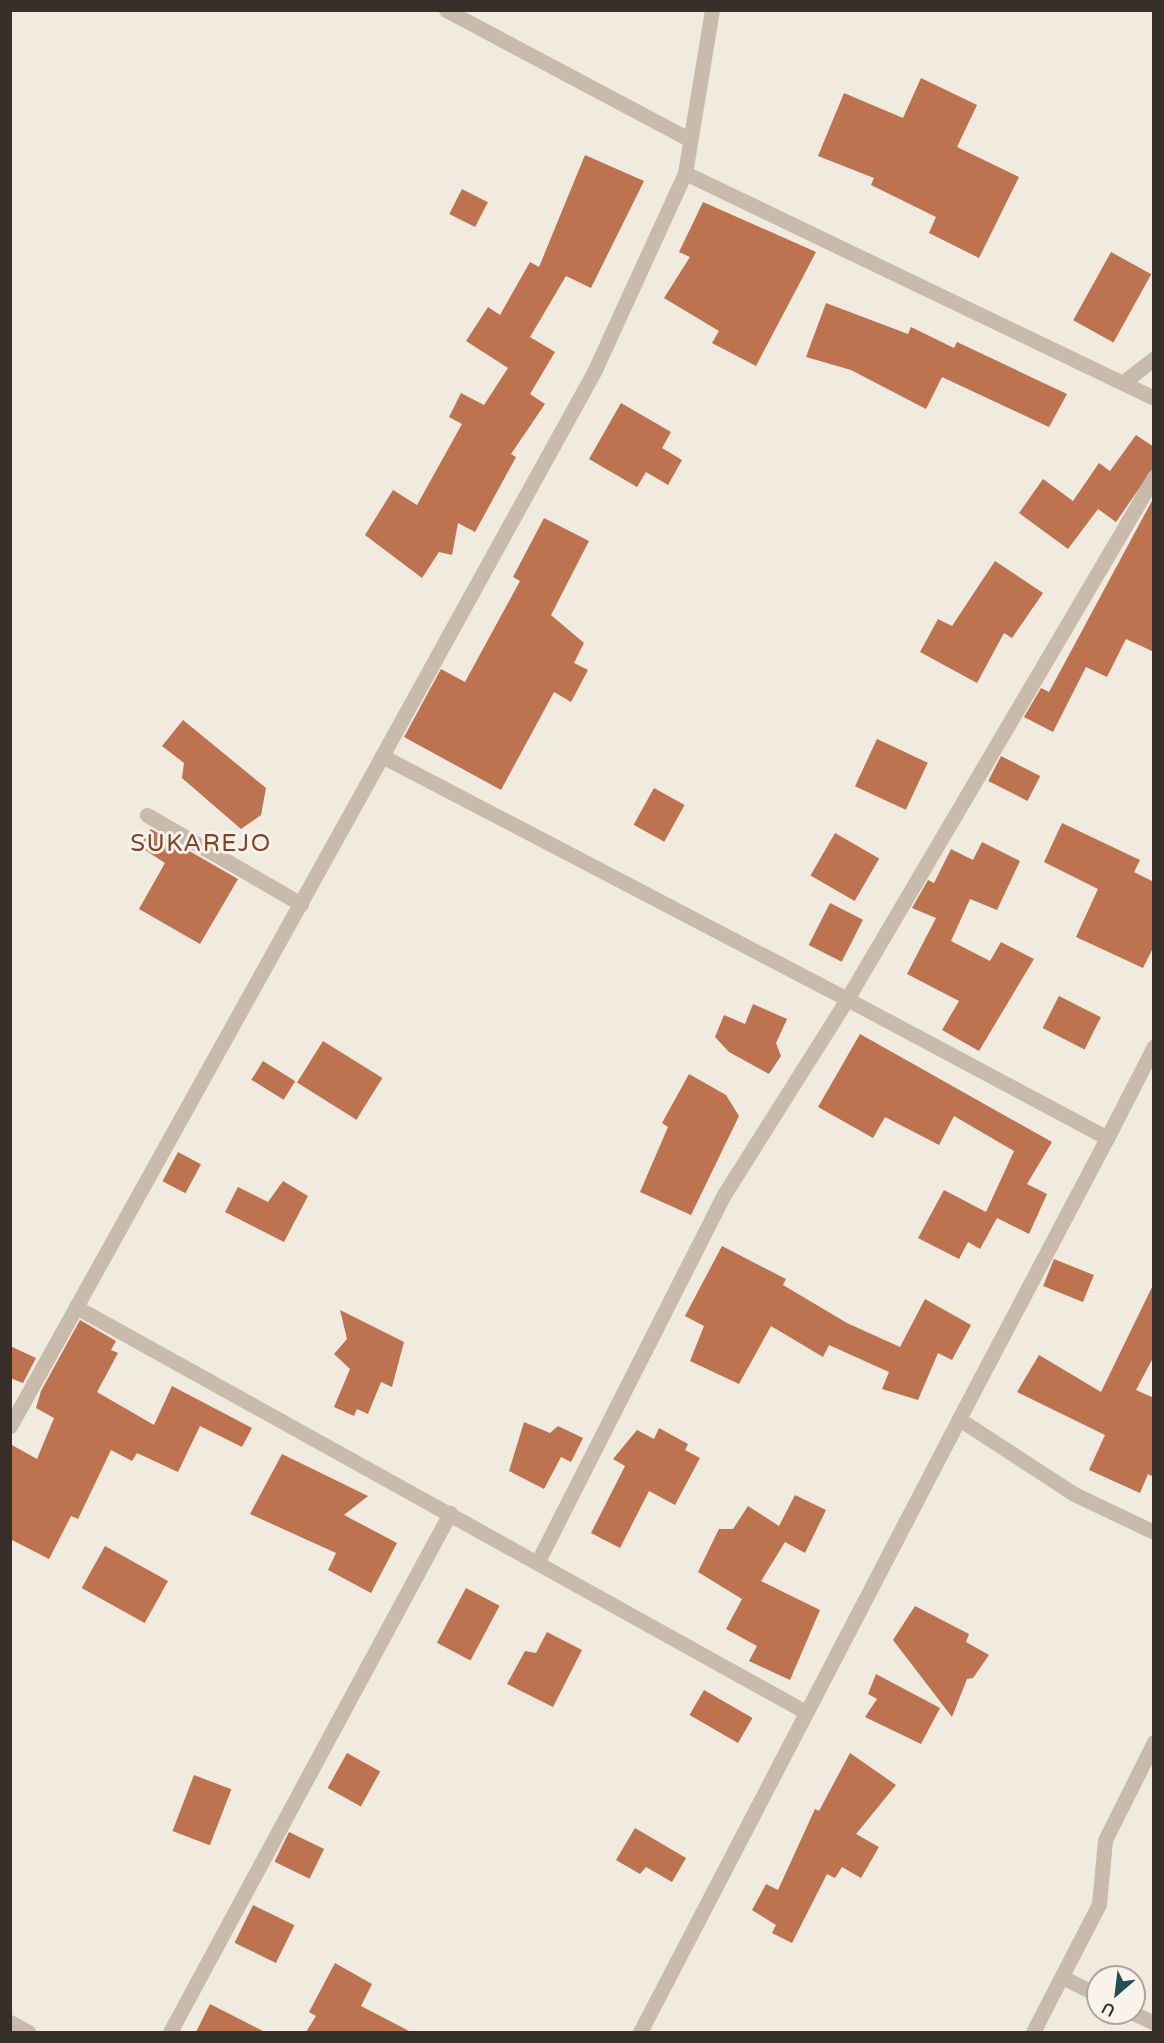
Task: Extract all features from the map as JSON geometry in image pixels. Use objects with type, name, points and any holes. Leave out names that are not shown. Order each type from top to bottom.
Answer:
[{"type":"street","points":[[446,10],[687,138]]},
{"type":"street","points":[[10,1426],[595,370],[685,173],[687,138],[712,10]]},
{"type":"street","points":[[685,173],[1125,381],[1147,394]]},
{"type":"street","points":[[1125,381],[1154,358]]},
{"type":"street","points":[[538,1561],[725,1193],[847,999],[1154,477]]},
{"type":"street","points":[[382,756],[1107,1138]]},
{"type":"street","points":[[147,815],[301,904]]},
{"type":"street","points":[[640,2032],[804,1711],[1154,1046]]},
{"type":"street","points":[[76,1308],[538,1561],[804,1711]]},
{"type":"street","points":[[958,1419],[1074,1494],[1154,1532]]},
{"type":"street","points":[[170,2032],[450,1513]]},
{"type":"street","points":[[1034,2032],[1099,1904],[1105,1840],[1154,1742]]},
{"type":"street","points":[[1062,1977],[1086,1989]]},
{"type":"street","points":[[10,2022],[28,2032]]},
{"type":"building","points":[[921,78],[977,105],[957,147],[1019,177],[979,258],[929,233],[936,217],[871,185],[874,178],[818,156],[844,93],[903,118]]},
{"type":"building","points":[[585,155],[644,181],[591,288],[566,276],[530,337],[555,352],[530,394],[545,404],[511,454],[516,457],[475,532],[458,523],[452,555],[439,552],[422,578],[365,535],[393,490],[417,505],[462,424],[449,417],[461,393],[484,405],[508,368],[466,341],[488,307],[500,315],[530,262],[539,267]]},
{"type":"building","points":[[462,189],[488,202],[475,227],[449,214]]},
{"type":"building","points":[[703,202],[816,252],[756,366],[712,343],[719,331],[664,298],[690,257],[679,252]]},
{"type":"building","points":[[1111,252],[1151,274],[1113,343],[1073,320]]},
{"type":"building","points":[[826,303],[908,334],[911,327],[954,348],[957,342],[1067,394],[1049,427],[942,377],[926,409],[851,370],[806,357]]},
{"type":"building","points":[[621,403],[671,432],[662,448],[682,460],[668,485],[646,472],[637,487],[589,459]]},
{"type":"building","points":[[1136,435],[1154,447],[1154,467],[1116,522],[1098,509],[1068,549],[1019,513],[1043,479],[1073,501],[1099,463],[1110,471]]},
{"type":"building","points":[[1154,497],[1154,652],[1126,639],[1107,677],[1086,667],[1053,732],[1024,717],[1041,688],[1049,692]]},
{"type":"building","points":[[544,518],[589,541],[551,615],[584,643],[574,663],[588,670],[571,702],[554,692],[501,790],[404,737],[441,669],[465,682],[520,581],[513,577]]},
{"type":"building","points":[[995,561],[1043,593],[1012,638],[1004,633],[977,683],[920,652],[938,619],[952,626]]},
{"type":"building","points":[[183,720],[266,788],[261,815],[241,829],[182,778],[184,763],[162,746]]},
{"type":"building","points":[[877,739],[928,763],[906,810],[855,786]]},
{"type":"building","points":[[1001,756],[1040,776],[1027,801],[988,781]]},
{"type":"building","points":[[654,788],[685,805],[664,842],[634,825]]},
{"type":"building","points":[[1062,823],[1140,860],[1134,872],[1154,882],[1154,946],[1143,968],[1076,937],[1098,889],[1044,862]]},
{"type":"building","points":[[151,829],[238,879],[200,944],[139,909],[165,863],[139,846]]},
{"type":"building","points":[[835,833],[879,858],[855,901],[810,875]]},
{"type":"building","points":[[982,842],[1020,861],[997,910],[970,899],[951,941],[990,961],[1001,942],[1034,959],[979,1051],[942,1030],[959,1001],[907,974],[936,918],[912,908],[928,880],[934,883],[951,849],[973,860]]},
{"type":"building","points":[[830,903],[863,920],[842,962],[809,945]]},
{"type":"building","points":[[1059,996],[1101,1017],[1085,1049],[1043,1028]]},
{"type":"building","points":[[753,1004],[787,1019],[776,1043],[781,1056],[769,1074],[729,1052],[715,1037],[724,1015],[745,1024]]},
{"type":"building","points":[[860,1034],[1052,1142],[1027,1184],[1047,1194],[1029,1234],[997,1218],[980,1249],[968,1242],[959,1259],[918,1238],[944,1190],[986,1212],[1014,1151],[954,1116],[939,1145],[885,1117],[873,1138],[818,1107]]},
{"type":"building","points":[[323,1041],[382,1078],[356,1120],[297,1083]]},
{"type":"building","points":[[263,1061],[295,1081],[284,1100],[251,1080]]},
{"type":"building","points":[[689,1074],[726,1095],[739,1116],[691,1215],[640,1192],[668,1127],[662,1123]]},
{"type":"building","points":[[178,1152],[201,1164],[185,1193],[163,1181]]},
{"type":"building","points":[[283,1181],[308,1196],[284,1242],[225,1212],[238,1187],[268,1202]]},
{"type":"building","points":[[722,1246],[786,1279],[783,1285],[847,1323],[900,1347],[925,1299],[971,1325],[952,1360],[938,1353],[918,1400],[882,1389],[889,1372],[829,1345],[823,1357],[771,1326],[739,1384],[690,1361],[704,1326],[685,1316]]},
{"type":"building","points":[[1054,1259],[1094,1275],[1083,1302],[1043,1286]]},
{"type":"building","points":[[1154,1283],[1154,1356],[1136,1390],[1154,1398],[1154,1477],[1148,1474],[1140,1493],[1089,1470],[1105,1435],[1017,1392],[1039,1355],[1101,1392]]},
{"type":"building","points":[[340,1310],[404,1342],[392,1387],[381,1382],[368,1414],[357,1409],[354,1416],[334,1407],[350,1369],[334,1354],[347,1339]]},
{"type":"building","points":[[80,1320],[116,1341],[111,1350],[118,1353],[97,1392],[154,1425],[172,1386],[252,1428],[242,1447],[200,1426],[178,1472],[137,1453],[132,1461],[111,1450],[78,1519],[71,1516],[49,1559],[10,1539],[10,1444],[37,1459],[54,1418],[36,1408],[41,1391]]},
{"type":"building","points":[[10,1346],[36,1358],[23,1383],[10,1378]]},
{"type":"building","points":[[524,1422],[550,1433],[558,1426],[583,1438],[571,1462],[561,1457],[544,1489],[509,1471]]},
{"type":"building","points":[[659,1428],[688,1444],[685,1450],[700,1458],[675,1505],[649,1491],[620,1548],[591,1533],[625,1466],[613,1459],[637,1430],[654,1439]]},
{"type":"building","points":[[282,1454],[368,1496],[344,1515],[397,1543],[371,1593],[328,1570],[336,1553],[250,1514]]},
{"type":"building","points":[[795,1495],[826,1510],[805,1553],[785,1542],[761,1581],[820,1610],[790,1680],[749,1661],[757,1646],[726,1629],[742,1599],[698,1572],[719,1529],[733,1529],[748,1506],[779,1526]]},
{"type":"building","points":[[105,1546],[168,1581],[145,1623],[82,1588]]},
{"type":"building","points":[[466,1588],[500,1606],[470,1661],[437,1643]]},
{"type":"building","points":[[915,1606],[969,1634],[966,1642],[989,1655],[973,1678],[967,1679],[952,1717],[893,1640]]},
{"type":"building","points":[[547,1632],[582,1650],[553,1707],[507,1684],[525,1651],[536,1653]]},
{"type":"building","points":[[876,1674],[940,1708],[921,1744],[865,1717],[877,1699],[868,1694]]},
{"type":"building","points":[[704,1690],[752,1718],[738,1743],[690,1715]]},
{"type":"building","points":[[347,1753],[380,1771],[361,1806],[328,1788]]},
{"type":"building","points":[[850,1753],[896,1785],[856,1834],[879,1847],[861,1878],[842,1867],[835,1878],[827,1874],[792,1943],[772,1933],[776,1925],[752,1910],[766,1884],[778,1890],[815,1809],[819,1811]]},
{"type":"building","points":[[194,1775],[231,1789],[210,1845],[172,1831]]},
{"type":"building","points":[[635,1828],[686,1858],[672,1882],[646,1867],[640,1874],[616,1860]]},
{"type":"building","points":[[289,1832],[324,1849],[310,1879],[275,1862]]},
{"type":"building","points":[[253,1905],[294,1925],[276,1963],[235,1943]]},
{"type":"building","points":[[335,1963],[372,1984],[361,2006],[411,2032],[306,2032],[316,2016],[309,2012]]},
{"type":"building","points":[[210,2004],[265,2032],[196,2032]]},
{"type":"district","name":"SUKAREJO","points":[[201,844]]}]
